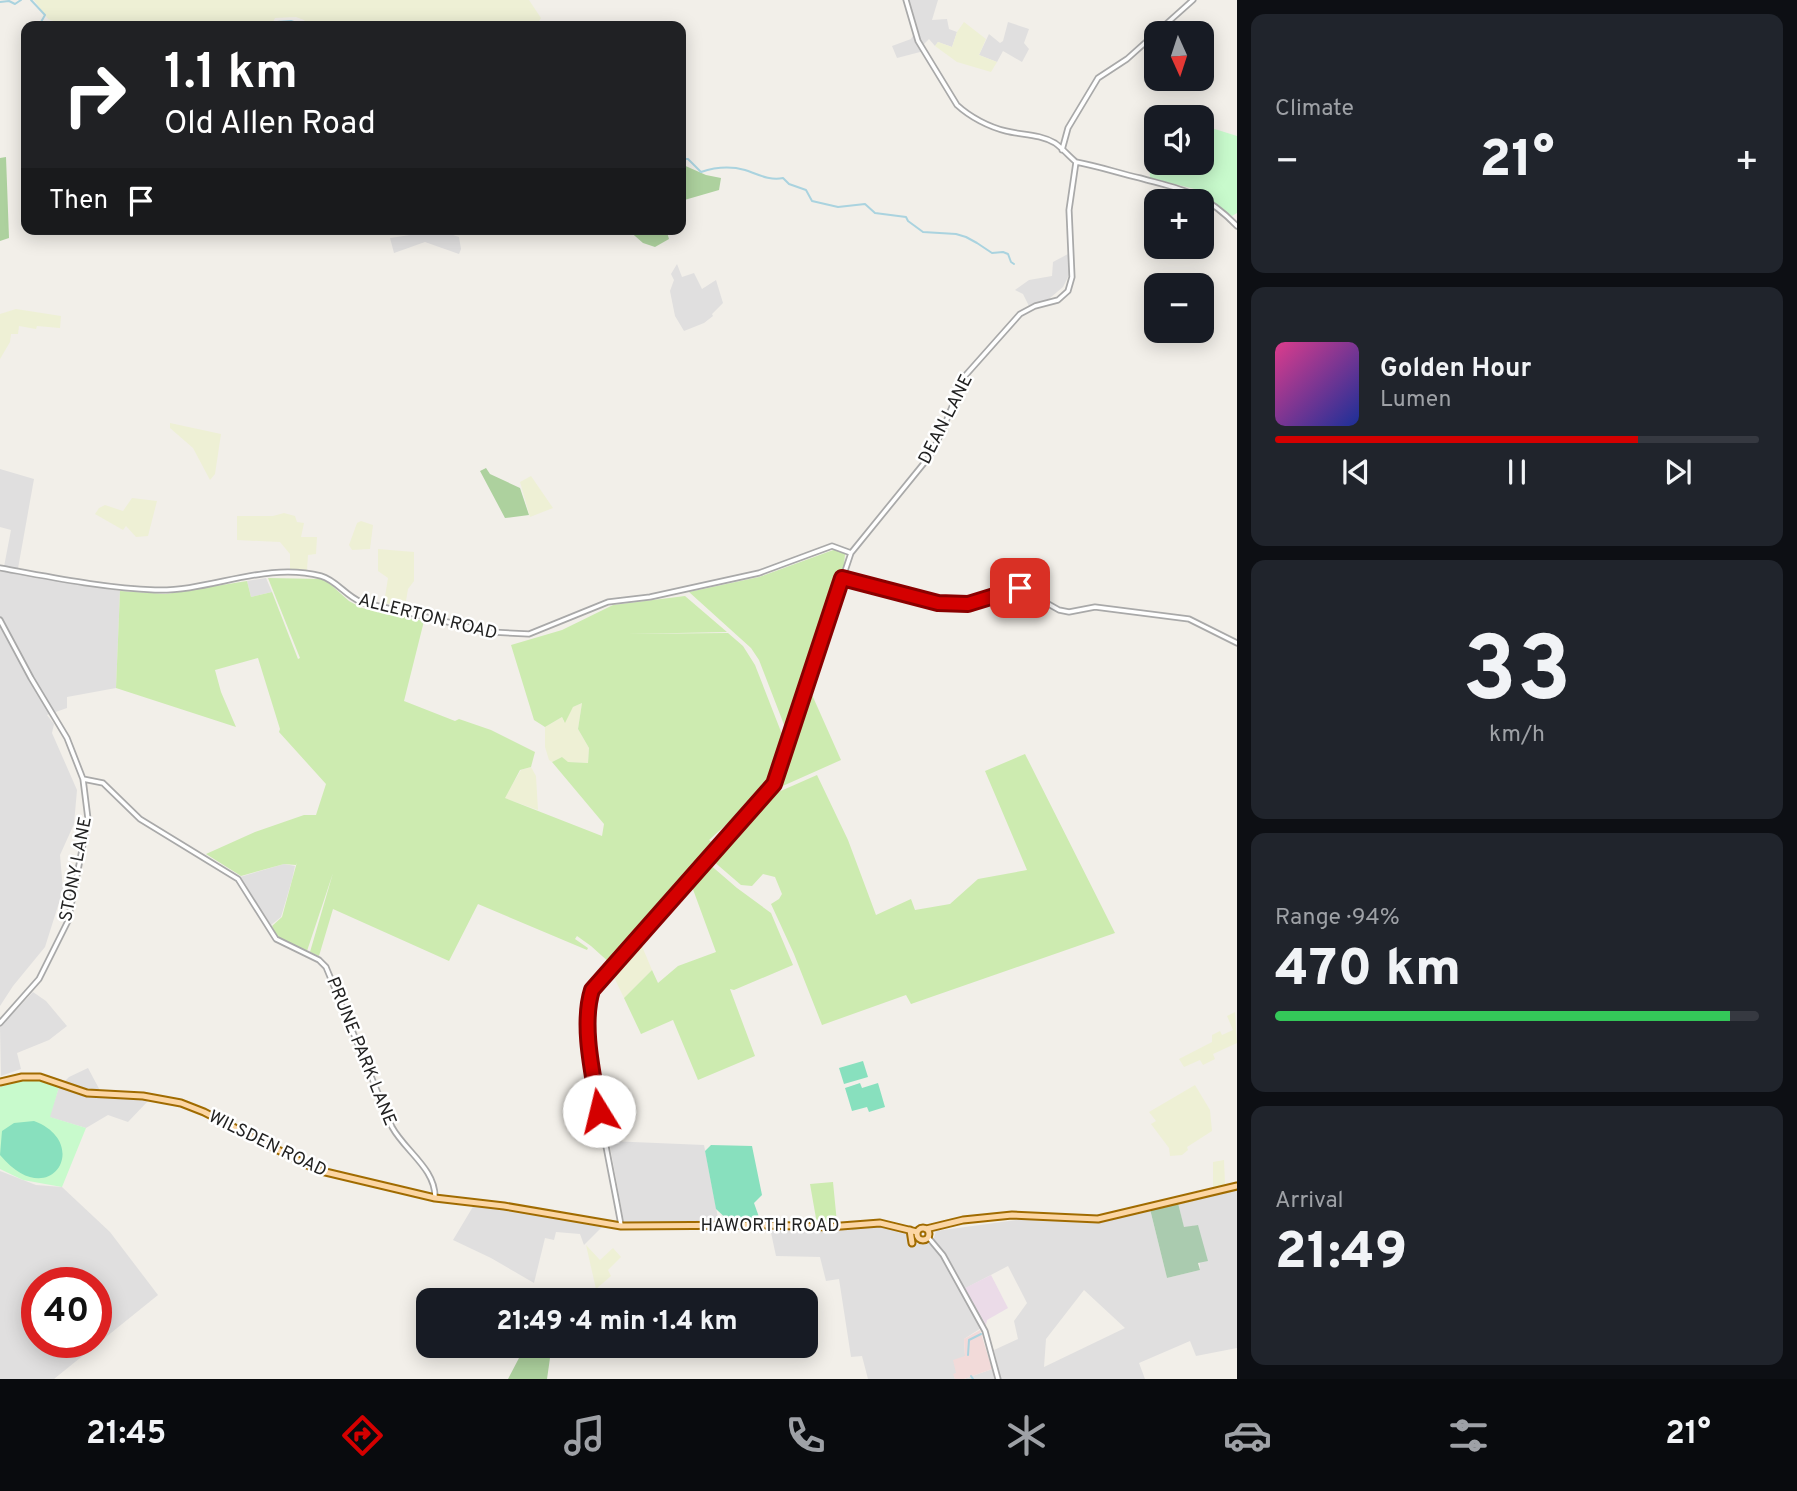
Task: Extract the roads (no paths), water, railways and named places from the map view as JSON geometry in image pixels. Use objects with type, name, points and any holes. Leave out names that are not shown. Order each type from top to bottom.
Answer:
[{"type":"main road","name":"WILSDEN ROAD","points":[[0,1082],[22,1077],[40,1077],[87,1093],[143,1096],[181,1103],[204,1111],[317,1170],[435,1198],[504,1206],[621,1226]]},
{"type":"main road","points":[[917,1232],[921,1228],[963,1220],[1013,1215],[1098,1219],[1237,1186]]},
{"type":"main road","name":"HAWORTH ROAD","points":[[621,1226],[828,1227],[880,1223],[917,1232],[920,1239],[928,1237]]},
{"type":"main road","points":[[926,1229],[928,1237]]},
{"type":"main road","points":[[910,1230],[912,1243]]},
{"type":"street","points":[[906,0],[924,54],[964,112],[1007,132],[1046,139],[1076,162],[1104,167],[1193,192],[1216,207],[1237,226]]},
{"type":"street","points":[[1062,150],[1068,128],[1098,79],[1127,59],[1193,0]]},
{"type":"street","name":"DEAN LANE","points":[[621,1226],[590,1049],[588,1014],[592,990],[774,784],[851,553],[929,457],[964,377],[1020,314],[1064,296],[1071,284],[1069,210],[1076,162]]},
{"type":"street","name":"ALLERTON ROAD","points":[[0,568],[83,582],[158,590],[272,573],[310,575],[331,581],[351,598],[361,602],[491,632],[518,635],[541,631],[608,602],[650,597],[759,573],[832,546],[851,553]]},
{"type":"street","points":[[842,578],[938,603],[968,604],[1020,588],[1059,610],[1069,612],[1095,607],[1181,617],[1237,643]]},
{"type":"street","points":[[0,620],[67,738],[83,779]]},
{"type":"street","name":"STONY LANE","points":[[0,1023],[32,989],[53,954],[68,921],[88,818],[83,779]]},
{"type":"street","name":"PRUNE PARK LANE","points":[[83,779],[103,783],[141,819],[238,879],[276,939],[319,960],[326,967],[392,1126],[426,1171],[436,1192],[435,1198]]},
{"type":"street","points":[[928,1237],[943,1255],[985,1331],[998,1379]]},
{"type":"waterway","points":[[0,2],[9,1],[15,4],[21,0]]},
{"type":"waterway","points":[[31,0],[45,15],[42,21]]},
{"type":"waterway","points":[[686,159],[701,172],[734,168],[768,178],[783,178],[789,184],[806,190],[812,201],[838,207],[865,204],[875,213],[906,217],[923,232],[966,237],[992,253],[1008,254],[1014,264]]},
{"type":"waterway","points":[[968,1355],[969,1340],[981,1334]]}]
